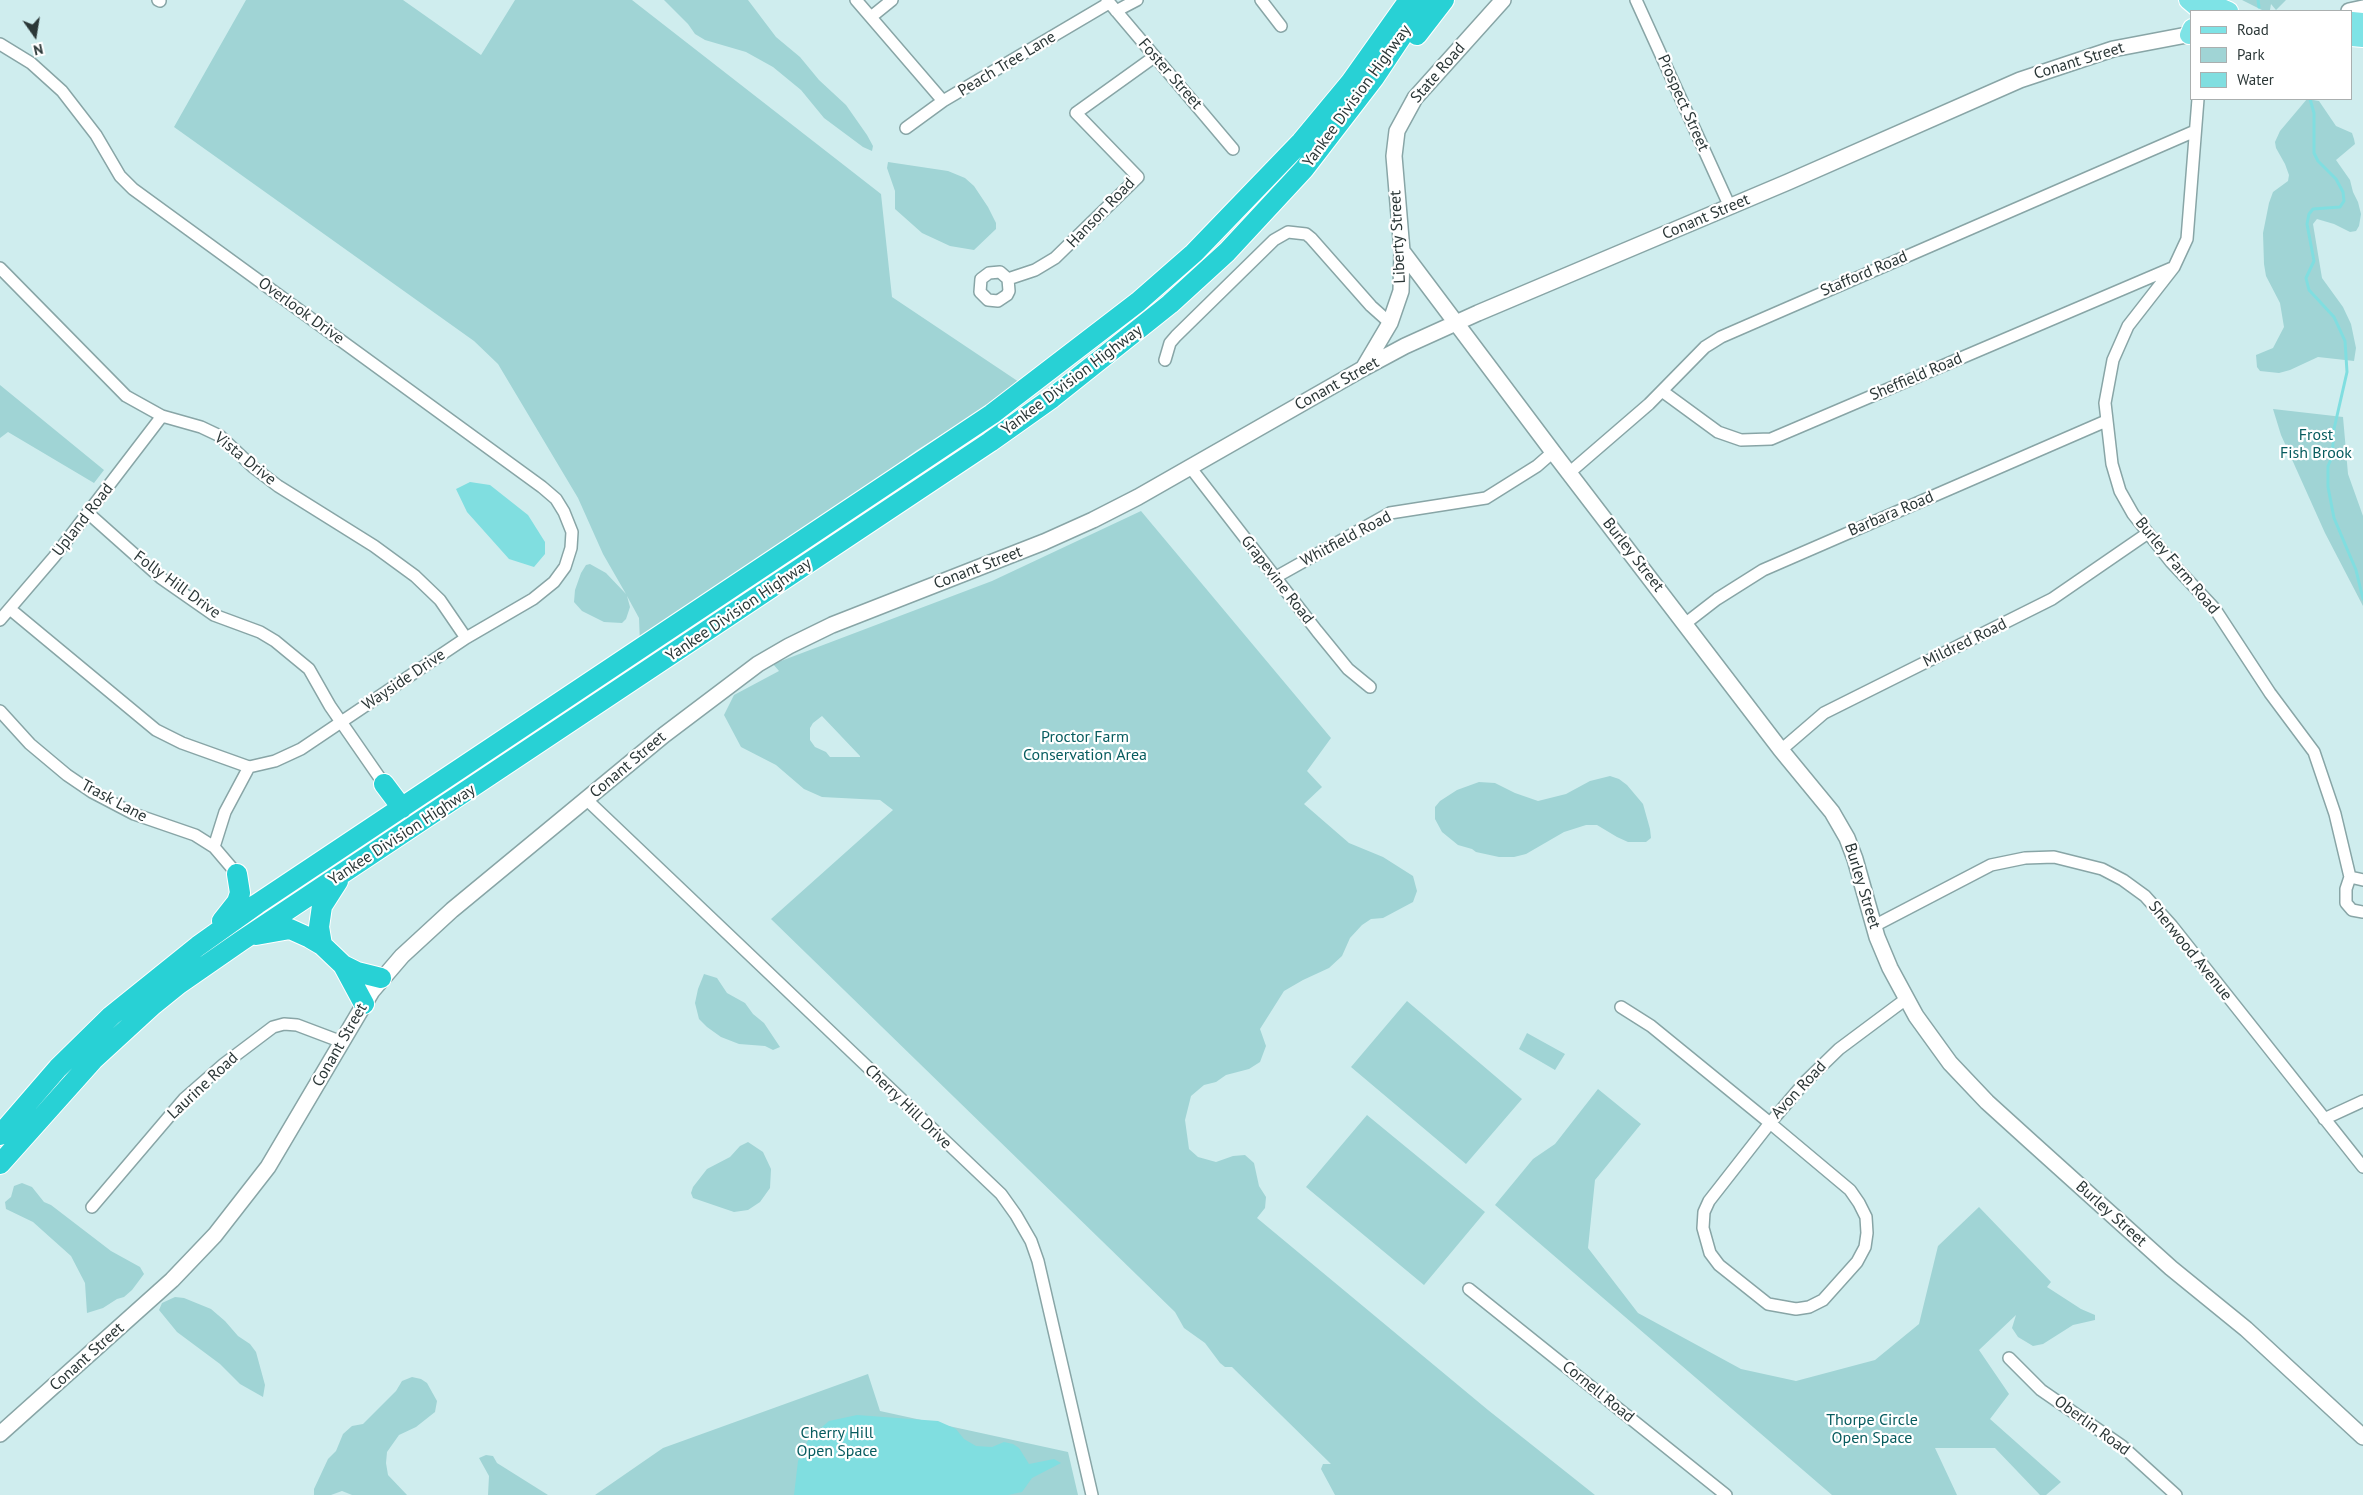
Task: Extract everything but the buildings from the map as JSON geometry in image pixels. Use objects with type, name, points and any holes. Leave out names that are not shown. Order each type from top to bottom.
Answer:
[{"type":"highway","points":[[1301,142],[1378,34],[1397,0]]},
{"type":"highway","name":"Yankee Division Highway","points":[[0,1135],[58,1068],[111,1016],[198,946],[314,866],[901,476],[1014,398],[1109,325],[1166,278],[1247,200],[1301,142],[1350,83],[1408,0]]},
{"type":"highway","name":"Yankee Division Highway","points":[[0,1164],[94,1060],[124,1030],[179,984],[935,480],[1052,398],[1141,328],[1200,278],[1280,196],[1328,139],[1374,78],[1426,0]]},
{"type":"highway","points":[[1328,139],[1363,105],[1444,0]]},
{"type":"highway","points":[[384,784],[402,808]]},
{"type":"highway","points":[[237,874],[248,881],[265,885],[314,866]]},
{"type":"highway","points":[[322,945],[318,927],[322,906],[331,890],[346,871]]},
{"type":"highway","points":[[198,946],[237,902],[240,893],[237,874]]},
{"type":"highway","points":[[241,941],[264,932],[290,929],[322,945],[343,966],[364,1004]]},
{"type":"highway","points":[[343,966],[356,972],[381,978]]},
{"type":"main road","name":"State Road","points":[[1394,156],[1397,131],[1415,98],[1503,0]]},
{"type":"main road","points":[[2196,5],[2224,10]]},
{"type":"main road","name":"Conant Street","points":[[0,1434],[165,1287],[215,1235],[268,1168],[381,978],[433,927],[706,702],[758,664],[832,625],[1044,542],[1093,520],[1405,346],[2042,71],[2113,49],[2190,32]]},
{"type":"main road","name":"Liberty Street","points":[[1364,368],[1390,323],[1401,291],[1402,251],[1394,156]]},
{"type":"main road","name":"Burley Street","points":[[1402,251],[1455,324],[1686,623],[1781,750],[1832,812],[1847,838],[1874,926],[1890,968],[1916,1016],[1950,1063],[1987,1102],[2171,1268],[2246,1329],[2363,1437]]},
{"type":"street","points":[[856,0],[943,101]]},
{"type":"street","points":[[871,17],[892,0]]},
{"type":"street","name":"Peach Tree Lane","points":[[906,128],[943,101],[1111,5],[1137,0]]},
{"type":"street","points":[[1261,0],[1281,26]]},
{"type":"street","name":"Prospect Street","points":[[1636,0],[1730,206]]},
{"type":"street","name":"Foster Street","points":[[1111,5],[1154,57],[1210,119],[1233,149]]},
{"type":"street","name":"Overlook Drive","points":[[0,44],[32,63],[62,91],[96,135],[120,176],[134,189],[556,499],[564,512],[572,532],[571,548],[565,567],[554,582]]},
{"type":"street","name":"Hanson Road","points":[[1008,280],[1035,270],[1055,258],[1138,177],[1076,113],[1154,57]]},
{"type":"street","name":"Burley Farm Road","points":[[2198,100],[2187,239],[2174,267],[2128,326],[2113,360],[2105,403],[2112,464],[2120,492],[2133,514],[2171,562],[2215,609],[2270,693],[2314,752],[2335,814],[2350,877],[2346,889],[2346,903],[2352,910],[2363,912]]},
{"type":"street","name":"Stafford Road","points":[[1569,473],[1650,404],[1705,347],[1721,337],[2195,130]]},
{"type":"street","points":[[1164,360],[1170,343],[1176,336],[1274,240],[1288,232],[1306,234],[1311,238],[1371,306],[1390,323]]},
{"type":"street","name":"Sheffield Road","points":[[1662,391],[1718,432],[1741,440],[1771,439],[2174,267]]},
{"type":"street","name":"Vista Drive","points":[[0,268],[126,396],[162,416],[201,426],[220,436],[278,486],[374,546],[415,576],[440,600],[466,638]]},
{"type":"street","name":"Upland Road","points":[[0,620],[88,513],[162,416]]},
{"type":"street","name":"Barbara Road","points":[[1686,623],[1716,599],[1763,570],[2106,421]]},
{"type":"street","name":"Whitfield Road","points":[[1276,577],[1390,513],[1486,498],[1537,466],[1553,452]]},
{"type":"street","name":"Grapevine Road","points":[[1190,467],[1348,669],[1370,687]]},
{"type":"street","name":"Folly Hill Drive","points":[[88,513],[161,578],[221,618],[260,632],[288,651],[309,669],[341,722],[384,784]]},
{"type":"street","name":"Mildred Road","points":[[1781,750],[1824,714],[2052,599],[2148,533]]},
{"type":"street","name":"Wayside Drive","points":[[249,767],[286,757],[466,638],[533,599],[554,582]]},
{"type":"street","points":[[10,609],[156,730],[182,743],[249,767],[225,812],[214,847]]},
{"type":"street","name":"Trask Lane","points":[[0,711],[46,758],[92,792],[134,814],[195,836],[214,847],[237,874]]},
{"type":"street","name":"Cherry Hill Drive","points":[[587,800],[1001,1194],[1031,1241],[1038,1261],[1092,1495]]},
{"type":"street","name":"Sherwood Avenue","points":[[1874,926],[1991,864],[2026,858],[2054,857],[2102,869],[2123,880],[2145,896],[2172,926],[2363,1168]]},
{"type":"street","points":[[2350,877],[2363,880]]},
{"type":"street","name":"Avon Road","points":[[1621,1007],[1651,1026],[1770,1123],[1806,1082],[1839,1049],[1906,999]]},
{"type":"street","name":"Laurine Road","points":[[92,1207],[184,1099],[224,1064],[273,1026],[284,1024],[297,1025],[342,1042]]},
{"type":"street","points":[[2324,1119],[2363,1101]]},
{"type":"street","points":[[1770,1123],[1850,1190],[1866,1218],[1867,1233],[1865,1247],[1857,1262],[1823,1300],[1809,1307],[1796,1308],[1768,1304],[1719,1265],[1710,1253],[1703,1228],[1704,1212],[1709,1201],[1770,1123]]},
{"type":"street","name":"Cornell Road","points":[[1469,1289],[1726,1495]]},
{"type":"street","name":"Oberlin Road","points":[[2009,1358],[2035,1385],[2122,1446],[2176,1495]]},
{"type":"green space","points":[[246,0],[403,0],[481,55],[515,0],[632,0],[881,194],[892,297],[1022,384],[917,450],[789,542],[640,643],[639,618],[627,596],[630,607],[626,619],[622,623],[604,622],[582,611],[574,602],[575,590],[581,573],[586,565],[590,564],[606,573],[626,594],[603,554],[578,498],[498,364],[474,341],[174,127]]},
{"type":"green space","points":[[664,0],[748,0],[776,37],[800,57],[819,80],[846,105],[867,135],[873,146],[872,151],[863,147],[824,118],[801,90],[773,67],[746,52],[705,40],[695,34],[688,24]]},
{"type":"green space","points":[[2242,0],[2286,0],[2276,10],[2271,4],[2270,10],[2262,10]]},
{"type":"green space","points":[[2306,100],[2313,100],[2319,101],[2336,126],[2352,133],[2355,144],[2336,160],[2350,180],[2361,214],[2356,231],[2350,232],[2334,224],[2317,219],[2313,224],[2322,278],[2343,307],[2351,324],[2356,348],[2354,361],[2318,357],[2279,373],[2260,371],[2257,367],[2256,355],[2273,348],[2284,327],[2280,303],[2266,276],[2263,233],[2273,192],[2288,181],[2289,175],[2276,148],[2275,142],[2280,131]]},
{"type":"green space","points":[[888,162],[948,171],[965,178],[974,186],[988,207],[996,223],[996,229],[974,250],[950,246],[922,233],[895,209],[895,191],[887,168]]},
{"type":"green space","points":[[0,385],[104,470],[94,483],[8,432],[0,438]]},
{"type":"green space","name":"Frost Fish Brook","points":[[2273,409],[2343,417],[2348,474],[2363,516],[2363,606],[2325,533],[2281,435]]},
{"type":"green space","name":"Proctor Farm Conservation Area","points":[[1141,511],[1331,738],[1307,771],[1322,787],[1304,804],[1349,843],[1383,857],[1413,876],[1417,891],[1413,902],[1383,918],[1371,919],[1362,925],[1350,938],[1342,956],[1329,968],[1284,991],[1260,1029],[1266,1046],[1260,1062],[1249,1069],[1226,1075],[1216,1082],[1204,1085],[1191,1096],[1185,1120],[1189,1149],[1198,1157],[1216,1162],[1233,1156],[1245,1155],[1254,1163],[1259,1186],[1266,1197],[1265,1208],[1257,1218],[1488,1410],[1595,1495],[1335,1495],[1321,1469],[1323,1464],[1331,1464],[1232,1367],[1225,1367],[1220,1363],[1205,1343],[1184,1328],[1175,1312],[771,919],[893,810],[880,800],[822,797],[804,789],[776,765],[741,747],[724,715],[734,695],[779,671],[773,664],[992,581]],"holes":[[[822,716],[860,756],[830,757],[826,752],[815,747],[810,740],[810,728],[813,723]]]},
{"type":"green space","points":[[1610,776],[1619,779],[1627,785],[1643,804],[1651,838],[1646,842],[1628,842],[1597,825],[1586,825],[1564,832],[1526,854],[1514,857],[1499,857],[1476,852],[1458,845],[1442,832],[1435,819],[1435,807],[1440,801],[1457,790],[1479,782],[1495,783],[1515,793],[1538,801],[1566,794],[1590,781]]},
{"type":"green space","points":[[704,974],[717,978],[727,993],[745,1003],[753,1014],[764,1023],[780,1047],[773,1050],[765,1046],[739,1044],[721,1037],[707,1027],[699,1019],[695,1003]]},
{"type":"green space","points":[[1407,1001],[1522,1099],[1466,1164],[1351,1067]]},
{"type":"green space","points":[[1527,1033],[1565,1054],[1555,1070],[1519,1049]]},
{"type":"green space","name":"Thorpe Circle Open Space","points":[[1598,1089],[1641,1124],[1595,1180],[1588,1248],[1638,1313],[1741,1369],[1796,1381],[1875,1360],[1919,1324],[1938,1246],[1979,1207],[2051,1282],[2047,1287],[2081,1309],[2095,1315],[2095,1320],[2073,1325],[2043,1344],[2033,1346],[2018,1337],[2012,1328],[2016,1315],[1979,1350],[2009,1394],[1990,1419],[2061,1482],[2046,1495],[2040,1495],[1995,1448],[1935,1448],[1957,1495],[1832,1495],[1495,1205],[1533,1159],[1555,1144]]},
{"type":"green space","points":[[1367,1115],[1485,1212],[1424,1285],[1306,1187]]},
{"type":"green space","points":[[748,1142],[763,1152],[771,1169],[770,1188],[760,1202],[748,1210],[734,1212],[693,1198],[691,1193],[693,1187],[707,1169],[730,1157],[740,1146]]},
{"type":"green space","points":[[22,1183],[32,1187],[44,1202],[51,1205],[111,1251],[140,1267],[144,1274],[132,1290],[124,1297],[103,1308],[87,1313],[85,1283],[71,1256],[33,1222],[6,1209],[5,1202],[11,1197],[14,1186]]},
{"type":"green space","points":[[175,1297],[184,1298],[211,1309],[238,1336],[250,1344],[256,1352],[265,1385],[263,1397],[240,1384],[220,1364],[177,1332],[159,1310],[162,1303]]},
{"type":"green space","name":"Cherry Hill Open Space","points":[[868,1374],[880,1411],[1068,1452],[1078,1495],[595,1495],[663,1448]]},
{"type":"green space","points":[[412,1377],[427,1383],[437,1401],[435,1412],[416,1427],[399,1435],[387,1452],[388,1475],[407,1495],[352,1495],[342,1491],[331,1495],[314,1495],[314,1489],[328,1459],[336,1451],[343,1434],[352,1426],[363,1424],[396,1391],[402,1381]]},
{"type":"green space","points":[[486,1455],[493,1456],[497,1463],[548,1495],[488,1495],[489,1476],[479,1458]]},
{"type":"water","points":[[470,482],[490,485],[528,515],[545,542],[545,554],[534,567],[509,559],[467,512],[456,489]]},
{"type":"water","points":[[857,1415],[938,1421],[956,1429],[964,1439],[976,1446],[992,1447],[1004,1442],[1019,1448],[1029,1464],[1054,1459],[1061,1463],[1032,1478],[1022,1492],[1008,1495],[794,1495],[798,1461],[809,1438],[829,1421]]},
{"type":"waterway","name":"Frost Fish Brook","points":[[2258,0],[2259,7]]},
{"type":"waterway","name":"Frost Fish Brook","points":[[2310,100],[2314,113],[2314,153],[2318,161],[2336,179],[2343,192],[2344,201],[2340,207],[2313,209],[2309,214],[2307,224],[2314,261],[2306,278],[2309,290],[2334,317],[2345,341],[2347,372],[2334,429],[2332,457],[2328,466],[2328,487],[2334,518],[2356,570],[2363,599]]}]
